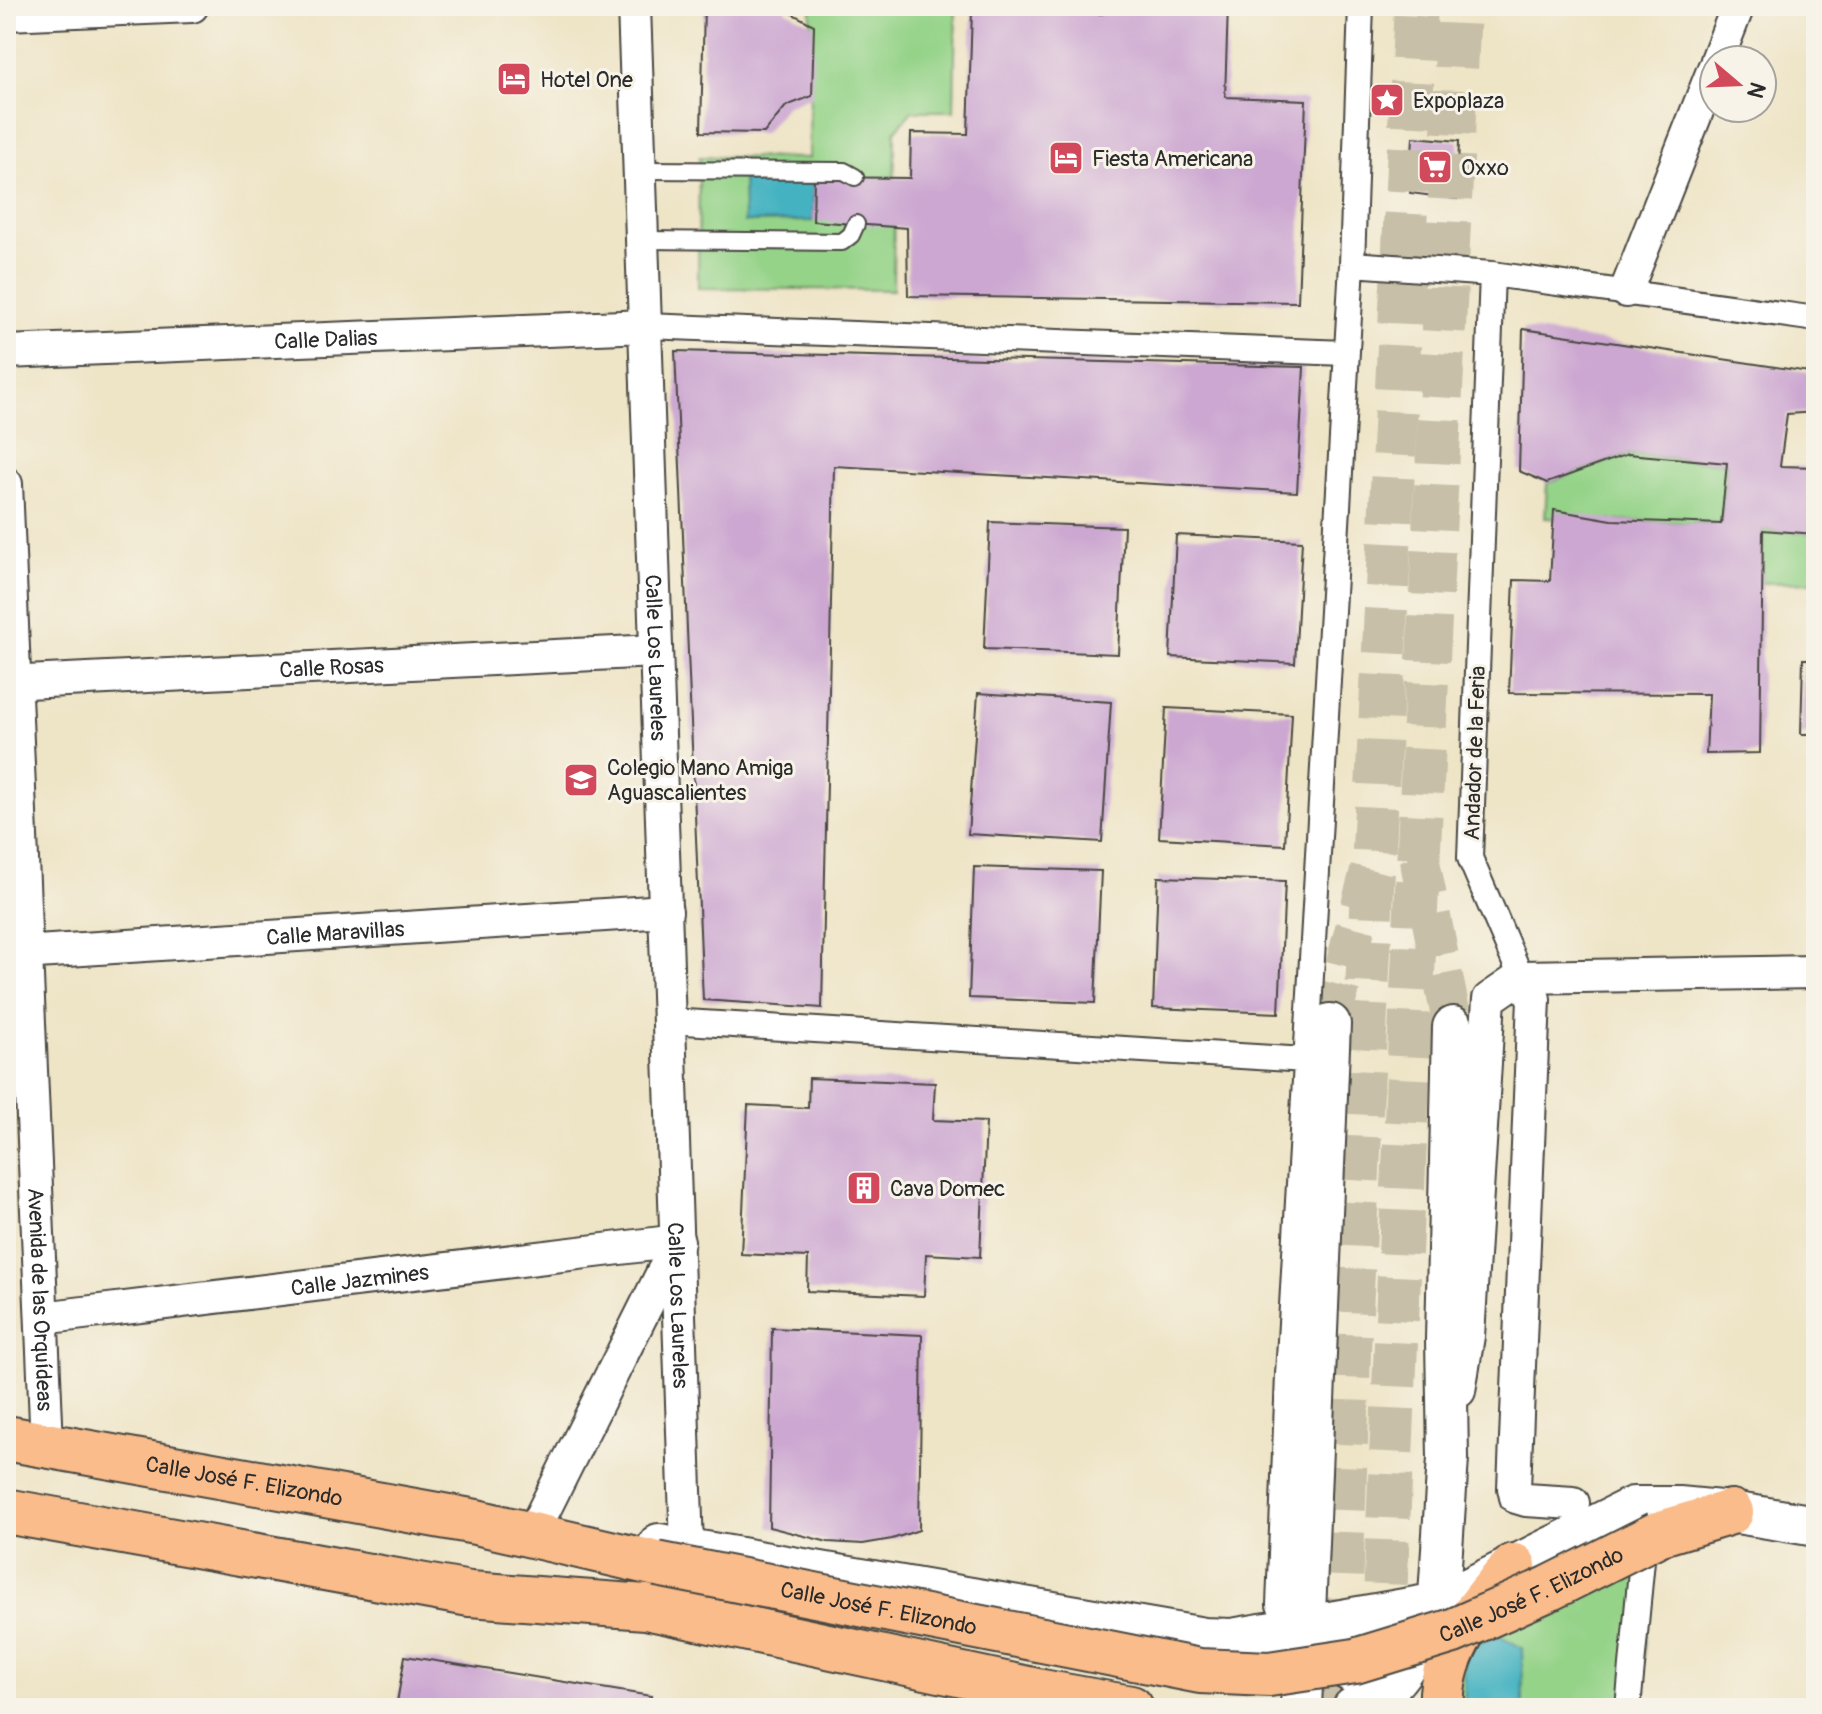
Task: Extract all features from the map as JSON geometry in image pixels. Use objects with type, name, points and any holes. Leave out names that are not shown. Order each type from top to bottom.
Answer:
[{"type":"main road","name":"Calle José F. Elizondo","points":[[26,1441],[672,1556],[1200,1671],[1269,1674],[1355,1661],[1453,1631],[1731,1512]]},
{"type":"main road","name":"Calle José F. Elizondo","points":[[6,1511],[470,1594],[646,1607],[1042,1692],[1131,1708]]},
{"type":"main road","points":[[1442,1708],[1444,1678],[1454,1649],[1491,1590],[1514,1566]]},
{"type":"street","points":[[6,14],[192,6]]},
{"type":"street","name":"Calle Los Laureles","points":[[634,6],[678,1241],[672,1556]]},
{"type":"street","points":[[1301,1708],[1288,1375],[1352,264],[1361,6]]},
{"type":"street","points":[[1723,44],[1738,6]]},
{"type":"street","points":[[1626,291],[1698,109]]},
{"type":"street","points":[[1352,264],[1492,274],[1816,319]]},
{"type":"street","name":"Andador de la Feria","points":[[1492,274],[1470,858],[1521,977],[1534,999],[1514,1488],[1516,1497],[1526,1500],[1573,1503]]},
{"type":"street","points":[[646,326],[1346,353]]},
{"type":"street","name":"Calle Dalias","points":[[6,352],[646,326]]},
{"type":"street","name":"Avenida de las Orquídeas","points":[[6,484],[16,954],[42,1318],[26,1441]]},
{"type":"street","name":"Calle Rosas","points":[[10,683],[655,651]]},
{"type":"street","name":"Calle Maravillas","points":[[16,954],[666,911]]},
{"type":"street","points":[[1432,1708],[1448,1458],[1468,1336],[1489,999],[1521,977],[1816,972]]},
{"type":"street","points":[[669,1021],[1306,1060]]},
{"type":"street","points":[[1296,1627],[1307,1568],[1330,1024]]},
{"type":"street","points":[[1448,1458],[1446,1340],[1453,1027]]},
{"type":"street","points":[[537,1524],[678,1241]]},
{"type":"street","name":"Calle Jazmines","points":[[42,1318],[678,1241]]},
{"type":"street","points":[[476,1522],[537,1524],[672,1556],[1204,1638],[1232,1639],[1439,1603],[1633,1507],[1731,1512],[1816,1526]]},
{"type":"street","points":[[1442,1530],[1457,1553],[1478,1564],[1514,1566]]},
{"type":"street","points":[[1628,1708],[1650,1547]]},
{"type":"street","points":[[470,1594],[1018,1708]]},
{"type":"street","points":[[1375,1704],[1416,1648],[1439,1603]]},
{"type":"street","points":[[1296,1627],[1326,1657],[1368,1681],[1375,1704]]},
{"type":"lane","points":[[640,170],[844,171],[855,177]]},
{"type":"lane","points":[[643,240],[842,242],[851,235],[856,224]]},
{"type":"green space","points":[[811,6],[956,6],[954,111],[912,111],[895,131],[893,290],[698,288],[699,157],[809,158]]},
{"type":"green space","points":[[1628,454],[1727,463],[1721,524],[1545,518],[1547,483]]},
{"type":"green space","points":[[1763,530],[1816,534],[1816,582],[1762,583]]},
{"type":"green space","points":[[1655,1547],[1639,1708],[1455,1708],[1463,1647]]},
{"type":"water","points":[[813,175],[813,221],[744,222],[743,177]]},
{"type":"water","points":[[1499,1635],[1522,1648],[1523,1703],[1519,1708],[1465,1708],[1464,1659],[1477,1642]]},
{"type":"building","points":[[704,6],[783,6],[814,25],[812,96],[786,106],[764,133],[701,132]]},
{"type":"building","name":"Fiesta Americana","points":[[1102,6],[1228,6],[1225,97],[1306,100],[1298,302],[908,296],[907,228],[813,221],[814,177],[910,178],[911,133],[968,134],[972,10],[1102,14]]},
{"type":"building","name":"Oxxo","points":[[1413,137],[1459,141],[1457,199],[1410,193]]},
{"type":"building","points":[[1523,329],[1816,373],[1816,412],[1787,414],[1780,466],[1816,467],[1816,534],[1763,530],[1760,753],[1706,754],[1709,694],[1509,693],[1514,580],[1550,581],[1554,510],[1612,520],[1721,524],[1727,463],[1628,454],[1547,483],[1519,471]]},
{"type":"building","points":[[675,351],[1304,367],[1297,492],[834,466],[822,1008],[703,1000]]},
{"type":"building","points":[[990,522],[1124,527],[1118,654],[984,649]]},
{"type":"building","points":[[1176,535],[1302,541],[1295,663],[1170,657]]},
{"type":"building","points":[[1803,659],[1816,659],[1816,734],[1801,734]]},
{"type":"building","points":[[978,693],[1111,702],[1102,842],[968,834]]},
{"type":"building","points":[[1166,708],[1292,714],[1285,845],[1159,838]]},
{"type":"building","points":[[974,867],[1101,871],[1095,1003],[969,998]]},
{"type":"building","points":[[1158,877],[1285,881],[1279,1013],[1153,1008]]},
{"type":"building","name":"Cava Domec","points":[[809,1078],[935,1083],[933,1120],[986,1122],[980,1257],[926,1254],[924,1296],[807,1291],[808,1257],[741,1254],[748,1105],[808,1108]]},
{"type":"building","points":[[772,1328],[922,1335],[919,1530],[863,1544],[828,1542],[769,1527]]},
{"type":"building","points":[[405,1656],[651,1696],[649,1708],[396,1708]]},
{"type":"tunnel","points":[[1337,1708],[1349,1352],[1416,6]]},
{"type":"tunnel","points":[[1383,1650],[1459,6]]},
{"type":"tunnel","points":[[1330,1024],[1375,852]]},
{"type":"tunnel","points":[[1419,857],[1453,1027]]},
{"type":"place","name":"Hotel One","points":[[514,79]]},
{"type":"place","name":"Expoplaza","points":[[1387,100]]},
{"type":"place","name":"Fiesta Americana","points":[[1066,158]]},
{"type":"place","name":"Oxxo","points":[[1435,167]]},
{"type":"place","name":"Colegio Mano Amiga Aguascalientes","points":[[581,780]]},
{"type":"place","name":"Cava Domec","points":[[864,1188]]}]
